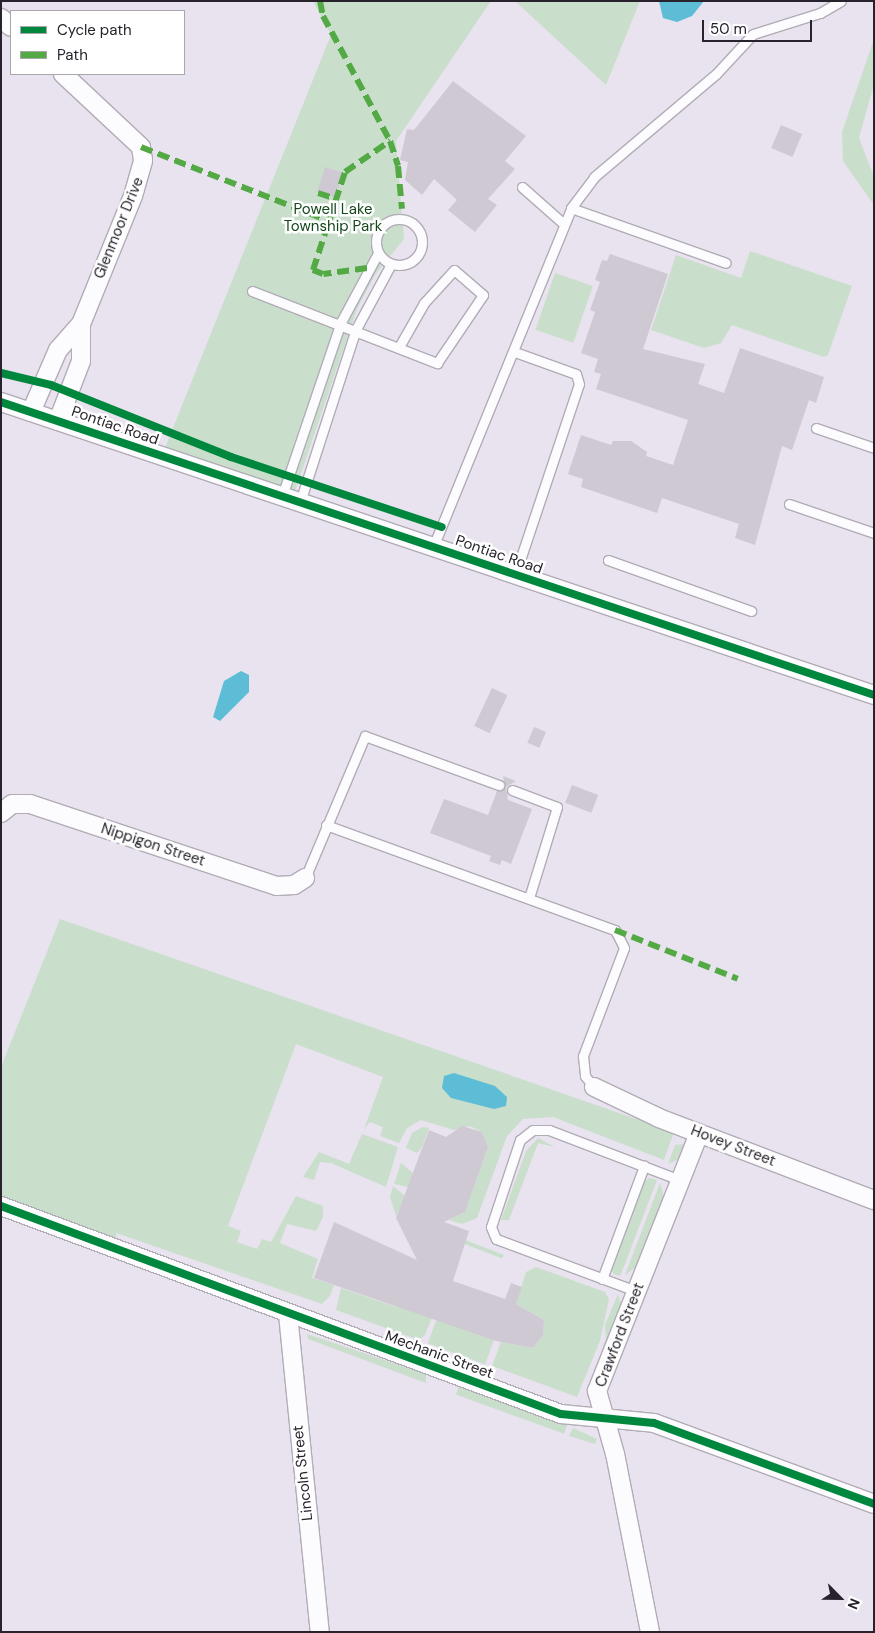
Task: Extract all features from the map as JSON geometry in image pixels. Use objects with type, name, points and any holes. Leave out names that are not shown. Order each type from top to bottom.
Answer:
[{"type":"street","name":"Glenmoor Drive","points":[[31,412],[58,350],[81,324],[134,196],[143,160],[136,141],[64,75]]},
{"type":"street","name":"Glenmoor Drive","points":[[58,421],[81,361],[81,324]]},
{"type":"street","name":"Pontiac Road","points":[[1,402],[874,695]]},
{"type":"street","name":"Nippigon Street","points":[[1,813],[12,804],[30,804],[277,886],[294,885],[305,878]]},
{"type":"street","name":"Hovey Street","points":[[594,1087],[699,1133],[874,1200]]},
{"type":"street","name":"Crawford Street","points":[[650,1632],[605,1419],[597,1392],[699,1133]]},
{"type":"street","name":"Mechanic Street","points":[[1,1206],[561,1414],[654,1423],[874,1504]]},
{"type":"street","name":"Lincoln Street","points":[[288,1314],[320,1632]]},
{"type":"lane","points":[[433,547],[515,352],[564,224],[571,208],[594,177],[716,74],[752,34],[820,13],[841,1]]},
{"type":"lane","points":[[522,187],[564,224]]},
{"type":"lane","points":[[571,208],[726,263]]},
{"type":"lane","points":[[282,496],[341,322],[378,253],[377,236],[386,224],[400,220],[415,226],[421,238],[419,252],[410,262],[391,264],[378,253]]},
{"type":"lane","points":[[300,502],[356,329],[391,264]]},
{"type":"lane","points":[[252,291],[341,322],[399,347],[437,362],[483,295],[454,270],[424,302],[399,347]]},
{"type":"lane","points":[[515,352],[576,374],[579,384],[515,575]]},
{"type":"lane","points":[[816,428],[874,448]]},
{"type":"lane","points":[[789,504],[874,533]]},
{"type":"lane","points":[[608,560],[751,611]]},
{"type":"lane","points":[[305,878],[365,736],[499,785]]},
{"type":"lane","points":[[512,790],[558,807],[530,898]]},
{"type":"lane","points":[[326,825],[615,930],[622,940],[622,958],[583,1056],[585,1076],[594,1087]]},
{"type":"lane","points":[[636,1292],[496,1239],[491,1227],[520,1140],[533,1130],[549,1130],[680,1180]]},
{"type":"lane","points":[[602,1279],[644,1166]]},
{"type":"green space","name":"Powell Lake Township Park","points":[[313,1],[491,1],[396,141],[404,239],[375,275],[357,309],[294,494],[164,450],[331,35]]},
{"type":"green space","points":[[515,1],[640,1],[606,85]]},
{"type":"green space","points":[[874,39],[874,84],[859,138],[874,177],[874,205],[843,161],[842,132]]},
{"type":"green space","points":[[750,251],[852,286],[828,355],[824,357],[732,325],[721,343],[704,348],[651,330],[676,255],[741,278]]},
{"type":"green space","points":[[555,273],[593,286],[573,343],[535,330]]},
{"type":"green space","points":[[60,919],[674,1132],[664,1160],[553,1117],[523,1119],[507,1136],[477,1218],[462,1224],[449,1220],[465,1212],[488,1147],[482,1132],[470,1126],[454,1130],[421,1120],[407,1128],[399,1143],[380,1136],[383,1127],[370,1122],[364,1129],[383,1077],[296,1044],[228,1226],[241,1231],[237,1242],[257,1249],[262,1239],[271,1242],[296,1196],[323,1206],[323,1217],[316,1231],[287,1224],[280,1243],[318,1259],[312,1278],[334,1285],[330,1296],[322,1304],[116,1233],[117,1242],[1,1196],[1,1067]]},
{"type":"green space","points":[[423,1127],[429,1128],[422,1147],[417,1153],[406,1148],[412,1133]]},
{"type":"green space","points":[[362,1134],[398,1147],[386,1187],[331,1163],[320,1162],[314,1180],[303,1177],[319,1152],[349,1164]]},
{"type":"green space","points":[[538,1138],[555,1147],[538,1143],[509,1220],[501,1220],[526,1151]]},
{"type":"green space","points":[[685,1144],[679,1159],[668,1164],[675,1145]]},
{"type":"green space","points":[[401,1163],[413,1173],[408,1187],[394,1184]]},
{"type":"green space","points":[[649,1178],[657,1180],[620,1276],[614,1274],[610,1268],[643,1183]]},
{"type":"green space","points":[[660,1183],[664,1197],[636,1267],[625,1275]]},
{"type":"green space","points":[[393,1186],[405,1196],[396,1216],[390,1197]]},
{"type":"green space","points":[[442,1231],[504,1255],[502,1258],[441,1235]]},
{"type":"green space","points":[[536,1267],[605,1292],[609,1299],[600,1341],[577,1397],[492,1366],[501,1342],[533,1348],[543,1335],[544,1320],[516,1304],[526,1272]]},
{"type":"green space","points":[[341,1288],[396,1307],[398,1302],[432,1317],[425,1335],[419,1340],[336,1310]]},
{"type":"green space","points":[[618,1294],[622,1306],[586,1399],[606,1338],[605,1325]]},
{"type":"green space","points":[[437,1318],[494,1339],[485,1364],[428,1343]]},
{"type":"green space","points":[[307,1334],[426,1374],[426,1383],[308,1339]]},
{"type":"green space","points":[[459,1386],[567,1425],[564,1434],[456,1394]]},
{"type":"green space","points":[[573,1428],[597,1439],[595,1444],[569,1436]]},
{"type":"water","points":[[659,1],[704,1],[692,16],[677,22],[663,18]]},
{"type":"water","points":[[241,671],[249,675],[249,692],[220,721],[213,717],[224,681]]},
{"type":"water","points":[[454,1073],[495,1086],[507,1097],[506,1106],[494,1109],[451,1098],[442,1088],[444,1076]]},
{"type":"building","points":[[453,81],[526,136],[505,161],[515,169],[488,199],[497,205],[475,232],[448,210],[457,200],[434,179],[422,195],[405,180],[408,162],[400,160],[407,129],[414,130]]},
{"type":"building","points":[[781,125],[802,134],[792,157],[771,148]]},
{"type":"building","points":[[325,167],[343,173],[335,198],[317,192]]},
{"type":"building","points":[[610,254],[668,274],[643,349],[705,364],[698,384],[724,393],[740,348],[824,377],[816,403],[809,400],[792,450],[782,446],[755,545],[735,538],[739,524],[662,498],[657,513],[581,487],[583,479],[568,474],[581,435],[611,445],[613,441],[631,441],[647,452],[646,456],[673,465],[688,420],[596,389],[601,374],[594,372],[598,359],[581,353],[595,312],[590,310],[600,282],[595,280],[602,260],[607,261]]},
{"type":"building","points":[[492,688],[507,695],[490,733],[474,726]]},
{"type":"building","points":[[534,727],[546,732],[539,748],[527,743]]},
{"type":"building","points":[[503,776],[516,781],[506,787],[508,800],[532,809],[511,864],[502,860],[500,865],[489,861],[491,856],[430,833],[444,799],[488,815],[497,791],[505,788]]},
{"type":"building","points":[[572,785],[598,795],[591,813],[565,803]]},
{"type":"building","points":[[462,1126],[482,1132],[488,1147],[465,1212],[444,1222],[469,1231],[453,1281],[505,1299],[511,1283],[522,1287],[516,1304],[544,1320],[543,1335],[533,1348],[496,1341],[314,1278],[334,1222],[417,1260],[396,1218],[429,1130],[446,1137]]},
{"type":"marked path","points":[[320,1],[323,16],[390,141],[398,166],[402,209]]},
{"type":"marked path","points":[[367,268],[323,274],[313,270],[345,172],[390,141]]},
{"type":"marked path","points":[[141,147],[329,221]]},
{"type":"marked path","points":[[318,193],[336,199]]},
{"type":"marked path","points":[[615,930],[738,979]]},
{"type":"cycle path","points":[[1,373],[51,385],[231,457],[442,527]]},
{"type":"cycle path","points":[[1,402],[874,695]]},
{"type":"cycle path","points":[[1,1206],[561,1414],[654,1423],[874,1504]]}]
